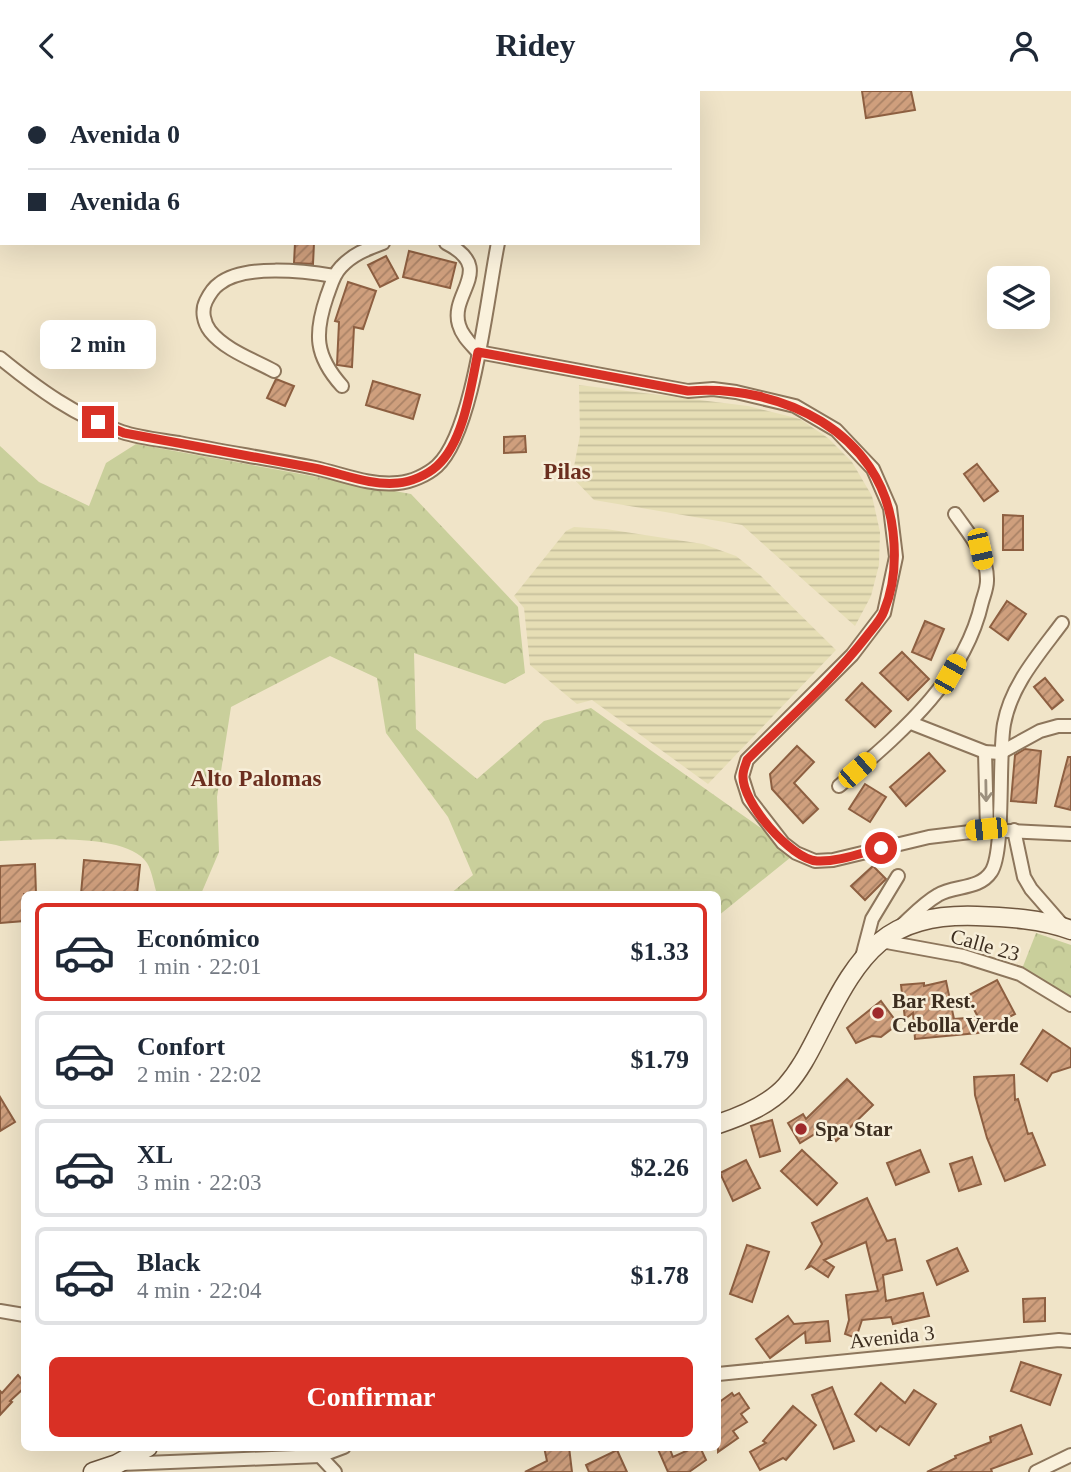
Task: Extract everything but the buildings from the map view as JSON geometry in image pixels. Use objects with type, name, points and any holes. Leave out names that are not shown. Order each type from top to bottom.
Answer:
[{"type":"main road","points":[[721,1123],[759,1107],[784,1088],[802,1066],[842,986],[862,957],[901,926],[923,919],[963,915],[1011,918],[1068,929]]},
{"type":"main road","points":[[93,1472],[117,1464],[141,1451]]},
{"type":"street","points":[[342,386],[322,358],[318,321],[334,276],[341,267],[357,253],[378,245]]},
{"type":"street","points":[[450,245],[458,249],[470,266],[457,323],[463,335],[478,352],[688,391],[713,389],[736,392],[795,406],[836,430],[873,468],[890,508],[896,557],[884,613],[852,655],[747,760],[742,777],[749,799],[783,843],[796,853],[815,861],[833,860],[929,837],[993,830],[1071,834]]},
{"type":"street","points":[[0,358],[39,390],[73,411],[124,433],[318,469],[368,481],[397,484],[413,481],[436,467],[446,455],[460,426],[471,391],[498,245]]},
{"type":"street","points":[[274,371],[221,342],[209,331],[204,320],[203,306],[211,293],[217,285],[231,277],[270,270],[307,271],[334,276]]},
{"type":"street","points":[[839,786],[911,723],[950,674],[979,617],[987,580],[980,549],[955,514]]},
{"type":"street","points":[[993,830],[1004,722],[1011,699],[1022,678],[1062,623]]},
{"type":"street","points":[[911,723],[985,752],[1000,753],[1040,731],[1071,726]]},
{"type":"street","points":[[901,926],[940,893],[983,880],[991,872],[995,862],[985,752]]},
{"type":"street","points":[[1014,830],[1024,877],[1031,889],[1068,929]]},
{"type":"street","points":[[862,957],[872,919],[898,876]]},
{"type":"street","name":"Calle 23","points":[[881,941],[963,956],[1020,974],[1071,1005]]},
{"type":"street","points":[[0,1311],[21,1314]]},
{"type":"street","name":"Avenida 3","points":[[721,1374],[1059,1340],[1071,1341]]},
{"type":"street","points":[[117,1464],[320,1456],[333,1451]]},
{"type":"street","points":[[1036,1472],[1071,1455]]},
{"type":"street","points":[[320,1456],[335,1472]]},
{"type":"shaded area","points":[[579,385],[748,406],[800,419],[828,438],[852,462],[872,496],[880,532],[879,565],[871,596],[855,626],[742,525],[594,500],[572,477],[580,435]]},
{"type":"shaded area","points":[[574,527],[606,529],[703,544],[736,556],[760,575],[836,650],[708,784],[592,700],[577,704],[530,665],[524,608],[514,596],[566,531]]},
{"type":"green space","points":[[136,444],[411,494],[518,607],[525,673],[505,684],[414,653],[416,729],[477,779],[544,721],[591,708],[796,853],[721,914],[721,891],[454,891],[473,875],[448,817],[386,733],[377,678],[330,656],[231,707],[217,797],[219,852],[202,891],[156,891],[147,863],[136,853],[120,846],[56,839],[0,841],[0,446],[39,482],[89,506],[106,463]]},
{"type":"green space","points":[[1036,933],[1071,945],[1071,1005],[1020,974]]},
{"type":"place","name":"Bar Rest. Cebolla Verde","points":[[878,1013]]},
{"type":"place","name":"Spa Star","points":[[801,1129]]},
{"type":"district","name":"Pilas","points":[[567,471]]},
{"type":"district","name":"Alto Palomas","points":[[256,778]]},
{"type":"route","points":[[98,422],[124,433],[318,469],[368,481],[397,484],[413,481],[436,467],[446,455],[460,426],[471,391],[478,352],[688,391],[713,389],[736,392],[795,406],[836,430],[873,468],[890,508],[896,557],[884,613],[852,655],[747,760],[742,777],[749,799],[783,843],[796,853],[815,861],[833,860],[881,848]]}]
